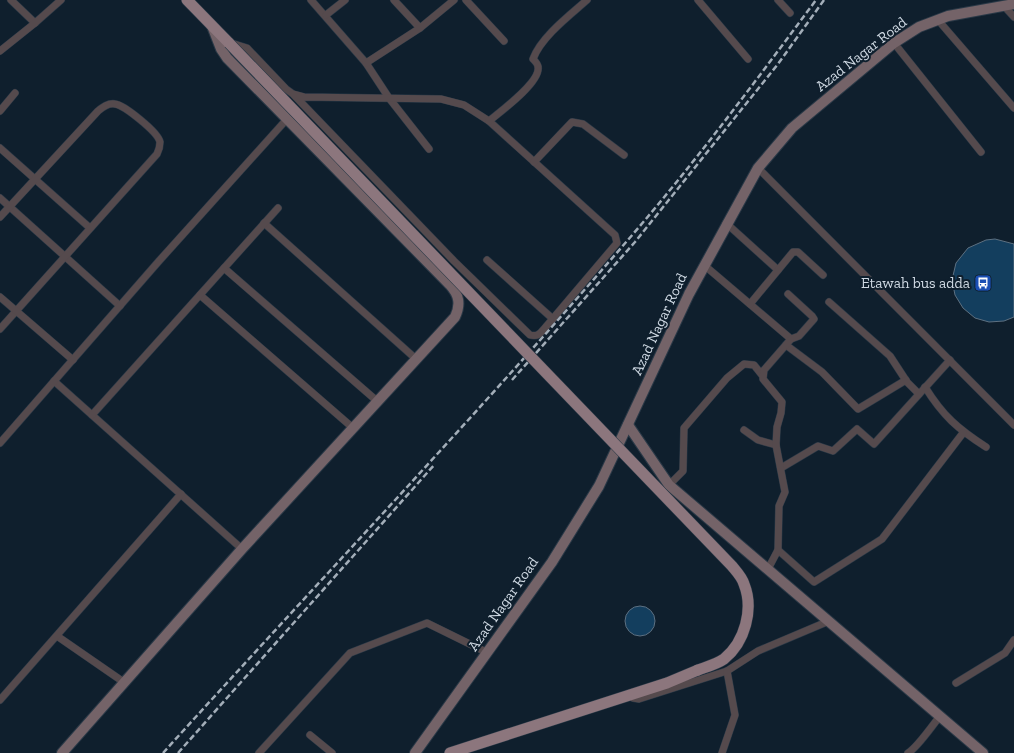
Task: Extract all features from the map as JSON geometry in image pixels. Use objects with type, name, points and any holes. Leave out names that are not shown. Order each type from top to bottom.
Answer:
[{"type":"main road","points":[[187,0],[732,566],[744,583],[748,600],[746,623],[738,644],[723,660],[631,695],[450,753]]},
{"type":"street","points":[[11,0],[35,23]]},
{"type":"street","points":[[0,51],[61,0]]},
{"type":"street","points":[[311,0],[366,63],[389,98],[428,149]]},
{"type":"street","points":[[326,16],[345,0]]},
{"type":"street","points":[[394,0],[420,28]]},
{"type":"street","points":[[366,63],[420,28],[454,0]]},
{"type":"street","points":[[466,0],[504,41]]},
{"type":"street","points":[[489,121],[532,83],[537,74],[538,66],[533,59],[535,54],[554,30],[587,0]]},
{"type":"street","points":[[698,0],[748,59]]},
{"type":"street","points":[[778,0],[790,12]]},
{"type":"street","points":[[1009,5],[1014,17]]},
{"type":"street","name":"Azad Nagar Road","points":[[415,753],[552,562],[599,486],[704,265],[726,223],[758,168],[792,128],[894,44],[919,27],[948,16],[1009,5]]},
{"type":"street","points":[[938,20],[1014,108]]},
{"type":"street","points":[[62,753],[242,549],[454,317],[459,308],[459,300],[456,292],[362,194],[227,58],[221,49],[212,26]]},
{"type":"street","points":[[229,43],[247,48],[527,333],[534,336],[539,334],[615,246],[617,240],[615,235],[489,121],[464,105],[441,99],[304,97],[293,94]]},
{"type":"street","points":[[894,44],[981,152]]},
{"type":"street","points":[[0,111],[15,93]]},
{"type":"street","points":[[0,217],[98,111],[106,105],[114,104],[124,106],[156,134],[160,141],[157,154],[0,329]]},
{"type":"street","points":[[0,443],[252,154],[286,119]]},
{"type":"street","points":[[534,162],[572,122],[583,124],[624,155]]},
{"type":"street","points":[[0,148],[90,228]]},
{"type":"street","points":[[758,168],[1014,425]]},
{"type":"street","points":[[0,198],[120,306]]},
{"type":"street","points":[[92,415],[278,208]]},
{"type":"street","points":[[264,223],[416,359]]},
{"type":"street","points":[[726,223],[778,270]]},
{"type":"street","points":[[750,304],[790,255],[795,252],[801,254],[823,275]]},
{"type":"street","points":[[487,260],[553,319]]},
{"type":"street","points":[[704,265],[750,304],[788,342],[822,372],[858,409],[906,380]]},
{"type":"street","points":[[224,268],[377,401]]},
{"type":"street","points":[[762,375],[764,370],[788,342],[799,336],[814,319],[788,294]]},
{"type":"street","points":[[200,295],[353,428]]},
{"type":"street","points":[[0,297],[73,360]]},
{"type":"street","points":[[829,302],[890,356],[906,380],[919,394]]},
{"type":"street","points":[[781,468],[818,446],[833,451],[857,429],[874,444],[950,360]]},
{"type":"street","points":[[669,485],[683,471],[684,428],[727,378],[744,364],[754,365],[762,375],[763,379],[782,402],[782,413],[777,427],[776,445],[785,492],[779,506],[778,550],[768,569]]},
{"type":"street","points":[[54,381],[242,549]]},
{"type":"street","points":[[926,387],[938,408],[964,433],[986,447]]},
{"type":"street","points":[[628,426],[669,485],[983,753]]},
{"type":"street","points":[[744,430],[758,440],[776,445]]},
{"type":"street","points":[[778,550],[814,582],[882,539],[964,433]]},
{"type":"street","points":[[0,700],[181,494]]},
{"type":"street","points":[[631,695],[633,698],[639,699],[727,671],[758,651],[828,621]]},
{"type":"street","points":[[258,753],[350,653],[427,623],[488,653]]},
{"type":"street","points":[[57,636],[125,683]]},
{"type":"street","points":[[956,683],[1006,652],[1014,640]]},
{"type":"street","points":[[1006,652],[1014,654]]},
{"type":"street","points":[[722,753],[735,715],[727,671]]},
{"type":"street","points":[[911,752],[940,716]]},
{"type":"street","points":[[310,735],[332,753]]},
{"type":"building","name":"Etawah bus adda","points":[[995,239],[1014,244],[1014,317],[1004,321],[989,322],[975,318],[963,308],[955,295],[952,280],[956,263],[968,248],[986,240]]},
{"type":"building","points":[[640,606],[651,610],[655,621],[651,632],[640,636],[629,632],[625,621],[629,610]]},
{"type":"railway","points":[[163,753],[455,434],[627,241],[700,153],[816,0]]},
{"type":"railway","points":[[512,380],[635,242],[778,64],[824,0]]},
{"type":"railway","points":[[178,753],[435,464]]},
{"type":"place","name":"Etawah bus adda","points":[[983,283]]}]
